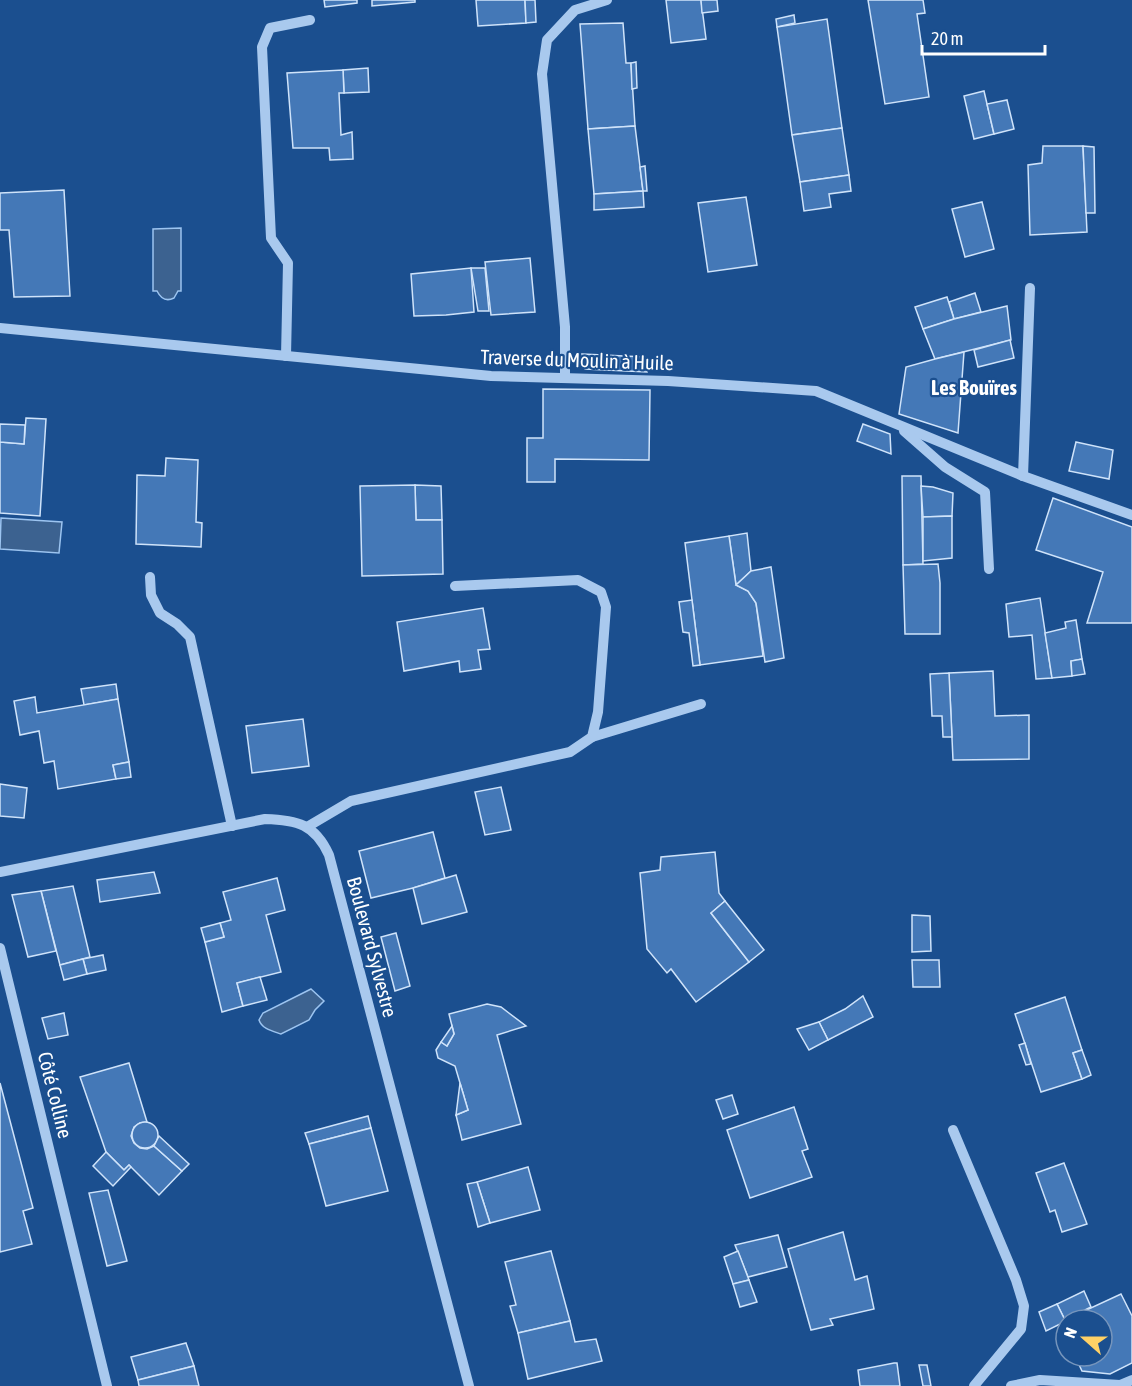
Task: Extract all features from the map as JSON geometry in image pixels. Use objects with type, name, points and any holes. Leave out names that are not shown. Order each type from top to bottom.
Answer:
[{"type":"street","points":[[565,378],[565,327],[542,74],[547,40],[575,10],[607,0]]},
{"type":"street","points":[[286,356],[288,263],[272,238],[262,47],[270,28],[309,20]]},
{"type":"street","points":[[1023,476],[1030,288]]},
{"type":"street","name":"Traverse du Moulin à Huile","points":[[0,328],[491,376],[668,381],[816,391],[1023,476],[1132,515]]},
{"type":"street","points":[[896,424],[945,467],[985,492],[989,569]]},
{"type":"street","points":[[150,577],[151,595],[160,613],[177,624],[190,637],[232,825]]},
{"type":"street","points":[[455,586],[578,580],[601,592],[606,607],[598,712],[592,737]]},
{"type":"street","points":[[0,872],[265,819],[288,820],[307,826],[351,801],[570,752],[592,737],[701,704]]},
{"type":"street","name":"Boulevard Sylvestre","points":[[307,826],[323,843],[329,855],[469,1386]]},
{"type":"street","name":"Côté Colline","points":[[0,948],[107,1386]]},
{"type":"street","points":[[953,1130],[1016,1280],[1024,1306],[1021,1329],[974,1386]]},
{"type":"street","points":[[1011,1386],[1040,1380],[1120,1385],[1132,1380]]},
{"type":"water","points":[[181,228],[181,291],[178,291],[174,298],[166,300],[157,291],[153,291],[153,229]]},
{"type":"water","points":[[1,518],[62,522],[59,553],[0,549]]},
{"type":"water","points":[[311,989],[324,1001],[309,1020],[281,1034],[262,1026],[259,1020],[263,1013]]},
{"type":"building","points":[[324,0],[357,0],[357,3],[325,7]]},
{"type":"building","points":[[372,0],[415,0],[415,2],[372,6]]},
{"type":"building","points":[[476,0],[525,0],[526,23],[478,26]]},
{"type":"building","points":[[525,0],[535,0],[536,22],[526,23]]},
{"type":"building","points":[[666,0],[701,0],[706,39],[671,43]]},
{"type":"building","points":[[701,0],[717,0],[718,11],[702,13]]},
{"type":"building","points":[[868,0],[923,0],[925,13],[917,14],[929,97],[885,104]]},
{"type":"building","points":[[794,15],[795,23],[777,27],[776,19]]},
{"type":"building","points":[[827,19],[842,128],[792,135],[777,27]]},
{"type":"building","points":[[623,23],[626,63],[631,63],[635,126],[588,129],[580,24]]},
{"type":"building","points":[[636,62],[637,88],[632,89],[631,63]]},
{"type":"building","points":[[368,68],[369,92],[344,93],[343,70]]},
{"type":"building","points":[[343,70],[344,93],[339,93],[341,135],[352,132],[353,159],[330,160],[329,148],[293,148],[287,73]]},
{"type":"building","points":[[984,91],[994,134],[974,139],[964,96]]},
{"type":"building","points":[[1007,100],[1014,129],[994,134],[987,104]]},
{"type":"building","points":[[635,126],[643,191],[594,194],[588,129]]},
{"type":"building","points":[[842,128],[849,175],[800,182],[792,135]]},
{"type":"building","points":[[1043,146],[1083,146],[1087,232],[1030,235],[1028,165],[1042,163]]},
{"type":"building","points":[[1083,146],[1094,147],[1095,213],[1086,213]]},
{"type":"building","points":[[645,166],[647,191],[643,191],[640,167]]},
{"type":"building","points":[[849,175],[851,191],[829,194],[831,207],[804,211],[800,182]]},
{"type":"building","points":[[64,190],[70,296],[14,297],[9,230],[0,230],[0,193]]},
{"type":"building","points":[[643,191],[644,207],[594,210],[594,194]]},
{"type":"building","points":[[746,197],[757,265],[708,272],[698,203]]},
{"type":"building","points":[[982,202],[994,249],[965,257],[952,209]]},
{"type":"building","points":[[530,258],[535,312],[491,315],[485,262]]},
{"type":"building","points":[[471,268],[485,268],[489,311],[478,311]]},
{"type":"building","points":[[471,268],[474,312],[414,316],[411,274]]},
{"type":"building","points":[[975,293],[981,312],[954,319],[949,302]]},
{"type":"building","points":[[947,297],[954,319],[923,329],[915,307]]},
{"type":"building","points":[[1007,306],[1011,340],[935,359],[923,329]]},
{"type":"building","points":[[1010,340],[1014,358],[978,367],[974,350]]},
{"type":"building","points":[[964,352],[958,433],[899,414],[906,367]]},
{"type":"building","points":[[582,354],[645,357],[647,372],[585,369]]},
{"type":"building","points":[[543,389],[650,390],[649,460],[555,459],[555,482],[527,482],[527,438],[543,438]]},
{"type":"building","points":[[26,418],[46,419],[40,516],[0,513],[0,442],[24,444]]},
{"type":"building","points":[[0,424],[25,425],[24,444],[0,442]]},
{"type":"building","points":[[863,424],[890,434],[891,454],[857,441]]},
{"type":"building","points":[[1076,442],[1113,450],[1109,479],[1069,471]]},
{"type":"building","points":[[166,458],[198,460],[196,522],[202,523],[201,547],[136,544],[137,475],[165,476]]},
{"type":"building","points":[[902,476],[921,476],[923,564],[903,565]]},
{"type":"building","points":[[415,485],[441,486],[442,520],[416,520]]},
{"type":"building","points":[[415,485],[416,520],[442,520],[443,574],[362,576],[360,486]]},
{"type":"building","points":[[921,486],[953,493],[952,516],[923,517]]},
{"type":"building","points":[[1053,498],[1132,527],[1132,623],[1087,623],[1103,572],[1036,550]]},
{"type":"building","points":[[952,516],[952,558],[923,561],[923,517]]},
{"type":"building","points":[[747,533],[751,571],[736,585],[729,536]]},
{"type":"building","points":[[729,536],[736,585],[748,591],[756,603],[763,656],[700,665],[685,543]]},
{"type":"building","points":[[938,564],[940,634],[905,634],[903,565]]},
{"type":"building","points":[[771,567],[784,658],[765,662],[756,603],[748,591],[736,585],[751,571]]},
{"type":"building","points":[[1040,598],[1052,678],[1036,679],[1032,635],[1009,637],[1006,604]]},
{"type":"building","points":[[692,600],[700,665],[693,666],[689,633],[683,632],[679,602]]},
{"type":"building","points":[[483,608],[490,649],[478,650],[481,669],[460,672],[459,661],[404,671],[397,622]]},
{"type":"building","points":[[1076,620],[1082,659],[1071,661],[1072,676],[1052,678],[1045,633],[1066,628],[1065,622]]},
{"type":"building","points":[[1082,659],[1085,674],[1072,676],[1071,661]]},
{"type":"building","points":[[993,671],[995,716],[1029,715],[1029,759],[953,760],[949,673]]},
{"type":"building","points":[[949,673],[952,737],[943,737],[942,716],[932,716],[930,674]]},
{"type":"building","points":[[116,684],[118,699],[84,705],[81,689]]},
{"type":"building","points":[[35,697],[37,713],[118,699],[129,762],[113,765],[116,779],[58,789],[54,761],[44,763],[39,731],[20,735],[14,701]]},
{"type":"building","points":[[303,719],[309,766],[252,773],[246,726]]},
{"type":"building","points":[[129,762],[131,777],[116,779],[113,765]]},
{"type":"building","points":[[0,784],[27,788],[24,818],[0,816]]},
{"type":"building","points":[[501,787],[511,830],[485,835],[475,792]]},
{"type":"building","points":[[433,832],[445,878],[371,898],[359,851]]},
{"type":"building","points":[[715,852],[719,893],[725,901],[711,913],[749,962],[696,1002],[671,969],[667,973],[647,949],[640,873],[660,870],[661,857]]},
{"type":"building","points":[[154,872],[160,893],[100,902],[97,880]]},
{"type":"building","points":[[456,875],[467,912],[422,924],[413,888]]},
{"type":"building","points":[[277,878],[285,910],[266,915],[281,972],[237,983],[243,1006],[222,1012],[205,942],[224,937],[220,923],[231,920],[223,892]]},
{"type":"building","points":[[73,886],[90,957],[60,965],[41,891]]},
{"type":"building","points":[[41,891],[56,951],[28,957],[12,895]]},
{"type":"building","points":[[725,901],[764,950],[749,962],[711,913]]},
{"type":"building","points":[[912,915],[930,916],[931,951],[912,952]]},
{"type":"building","points":[[220,923],[224,937],[205,942],[201,928]]},
{"type":"building","points":[[396,933],[410,986],[395,991],[381,937]]},
{"type":"building","points":[[103,955],[106,970],[87,974],[83,959]]},
{"type":"building","points":[[83,959],[87,974],[64,980],[60,965]]},
{"type":"building","points":[[912,960],[939,960],[940,987],[913,987]]},
{"type":"building","points":[[260,977],[267,1000],[243,1006],[237,983]]},
{"type":"building","points":[[863,996],[873,1017],[828,1040],[819,1022],[845,1009]]},
{"type":"building","points":[[1065,997],[1082,1050],[1073,1053],[1082,1079],[1041,1092],[1015,1014]]},
{"type":"building","points":[[487,1004],[501,1007],[526,1026],[497,1035],[521,1124],[462,1140],[456,1115],[468,1110],[455,1066],[438,1058],[436,1050],[441,1042],[447,1046],[454,1034],[449,1014]]},
{"type":"building","points":[[64,1013],[68,1035],[48,1039],[42,1018]]},
{"type":"building","points":[[819,1022],[828,1040],[809,1050],[797,1029]]},
{"type":"building","points":[[452,1026],[454,1034],[447,1046],[441,1042]]},
{"type":"building","points":[[1025,1043],[1031,1064],[1026,1065],[1019,1045]]},
{"type":"building","points":[[1082,1050],[1091,1075],[1082,1079],[1073,1053]]},
{"type":"building","points":[[129,1063],[147,1122],[134,1127],[131,1136],[134,1143],[140,1148],[147,1149],[154,1146],[182,1171],[159,1195],[129,1165],[124,1170],[106,1152],[80,1077]]},
{"type":"building","points":[[0,1083],[33,1208],[23,1211],[32,1244],[0,1252]]},
{"type":"building","points":[[460,1083],[468,1110],[456,1115]]},
{"type":"building","points":[[732,1095],[738,1114],[723,1119],[716,1100]]},
{"type":"building","points":[[794,1107],[808,1149],[802,1151],[812,1177],[750,1198],[727,1130]]},
{"type":"building","points":[[368,1116],[371,1128],[309,1144],[305,1133]]},
{"type":"building","points":[[145,1122],[155,1125],[158,1135],[155,1145],[145,1148],[135,1145],[132,1135],[135,1125]]},
{"type":"building","points":[[371,1128],[388,1191],[326,1206],[309,1144]]},
{"type":"building","points":[[159,1136],[189,1164],[182,1171],[154,1146]]},
{"type":"building","points":[[106,1152],[124,1170],[129,1165],[131,1167],[113,1186],[93,1166]]},
{"type":"building","points":[[1064,1163],[1087,1224],[1062,1232],[1055,1210],[1050,1212],[1036,1173]]},
{"type":"building","points":[[528,1167],[540,1210],[490,1223],[477,1182]]},
{"type":"building","points":[[477,1182],[490,1223],[478,1227],[467,1184]]},
{"type":"building","points":[[108,1190],[127,1261],[107,1266],[89,1193]]},
{"type":"building","points":[[843,1232],[855,1280],[867,1276],[874,1309],[830,1319],[833,1325],[811,1330],[788,1249]]},
{"type":"building","points":[[778,1235],[787,1267],[748,1277],[735,1245]]},
{"type":"building","points":[[551,1251],[570,1321],[518,1333],[510,1306],[516,1305],[505,1262]]},
{"type":"building","points":[[738,1251],[749,1280],[733,1284],[724,1257]]},
{"type":"building","points":[[749,1280],[757,1302],[740,1307],[733,1284]]},
{"type":"building","points":[[1084,1291],[1091,1307],[1059,1308],[1057,1304]]},
{"type":"building","points":[[1121,1294],[1132,1316],[1132,1363],[1110,1374],[1082,1371],[1081,1368],[1114,1368],[1114,1308],[1091,1308]]},
{"type":"building","points":[[1057,1304],[1059,1308],[1054,1308],[1054,1327],[1046,1331],[1039,1312]]},
{"type":"building","points":[[570,1321],[575,1342],[596,1339],[602,1361],[528,1379],[518,1333]]},
{"type":"building","points":[[186,1343],[194,1366],[138,1380],[131,1357]]},
{"type":"building","points":[[897,1363],[900,1386],[860,1386],[858,1370]]},
{"type":"building","points":[[919,1365],[927,1365],[931,1386],[923,1386]]},
{"type":"building","points":[[194,1366],[199,1386],[139,1386],[138,1380]]},
{"type":"district","name":"Les Bouïres","points":[[974,388]]}]
